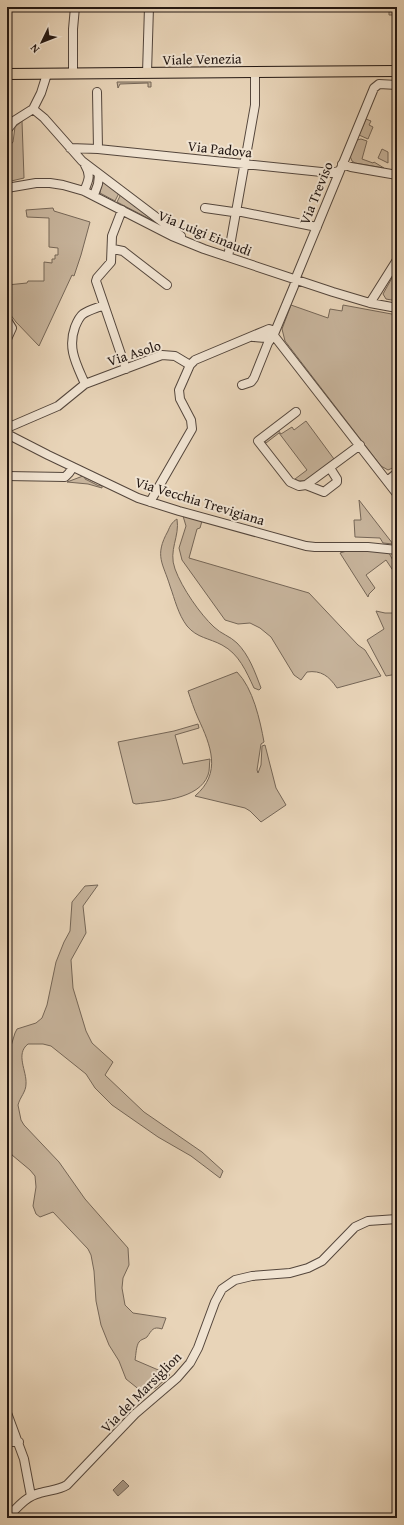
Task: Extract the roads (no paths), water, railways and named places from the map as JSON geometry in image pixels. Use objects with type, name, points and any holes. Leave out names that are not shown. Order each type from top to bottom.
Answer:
[{"type":"main road","name":"Viale Venezia","points":[[7,74],[395,71]]},
{"type":"street","points":[[73,74],[73,29],[75,7]]},
{"type":"street","points":[[147,73],[149,7]]},
{"type":"street","points":[[395,71],[395,85]]},
{"type":"street","points":[[228,257],[255,105],[255,72]]},
{"type":"street","points":[[7,130],[14,121],[24,113],[33,109],[41,93],[47,74]]},
{"type":"street","name":"Via Treviso","points":[[242,385],[251,382],[254,378],[294,286],[316,227],[374,88],[379,84],[395,85]]},
{"type":"street","points":[[97,92],[98,149]]},
{"type":"street","points":[[33,109],[44,118],[82,162],[90,174],[90,178],[84,190]]},
{"type":"street","name":"Via Padova","points":[[70,148],[98,149],[331,173],[340,168],[351,167],[397,175]]},
{"type":"street","points":[[82,162],[192,244]]},
{"type":"street","points":[[94,195],[98,184],[99,175]]},
{"type":"street","name":"Via Luigi Einaudi","points":[[7,188],[24,184],[50,183],[84,190],[172,236],[192,244],[295,280],[370,303],[397,308]]},
{"type":"street","points":[[205,208],[237,212],[316,227]]},
{"type":"street","points":[[122,210],[112,236],[111,262],[96,281],[126,369]]},
{"type":"street","points":[[112,249],[123,251],[167,285]]},
{"type":"street","points":[[370,303],[397,260]]},
{"type":"street","points":[[85,384],[72,352],[72,337],[77,323],[82,316],[89,311],[104,305]]},
{"type":"street","points":[[7,320],[12,328],[7,339]]},
{"type":"street","points":[[150,502],[192,429],[192,420],[180,399],[179,390],[190,365],[195,360],[253,337],[270,338],[274,330],[397,494]]},
{"type":"street","name":"Via Asolo","points":[[7,428],[58,406],[85,384],[166,355],[179,358],[190,365]]},
{"type":"street","points":[[296,412],[258,441],[290,482],[299,486],[306,485],[360,445]]},
{"type":"street","name":"Via Vecchia Trevigiana","points":[[7,434],[77,469],[150,502],[315,548],[377,547],[397,550]]},
{"type":"street","points":[[306,485],[324,492],[337,482],[337,479],[330,468]]},
{"type":"street","points":[[7,476],[70,479],[78,474],[77,469]]},
{"type":"street","points":[[387,481],[397,473]]},
{"type":"street","name":"Via del Marsiglion","points":[[7,1518],[31,1496],[59,1489],[67,1485],[135,1414],[176,1378],[190,1363],[198,1348],[215,1302],[222,1289],[235,1280],[252,1276],[290,1273],[308,1268],[322,1261],[355,1227],[368,1221],[397,1219]]},
{"type":"street","points":[[7,1413],[19,1442],[25,1463],[31,1496]]},
{"type":"street","points":[[7,1442],[19,1442]]}]
